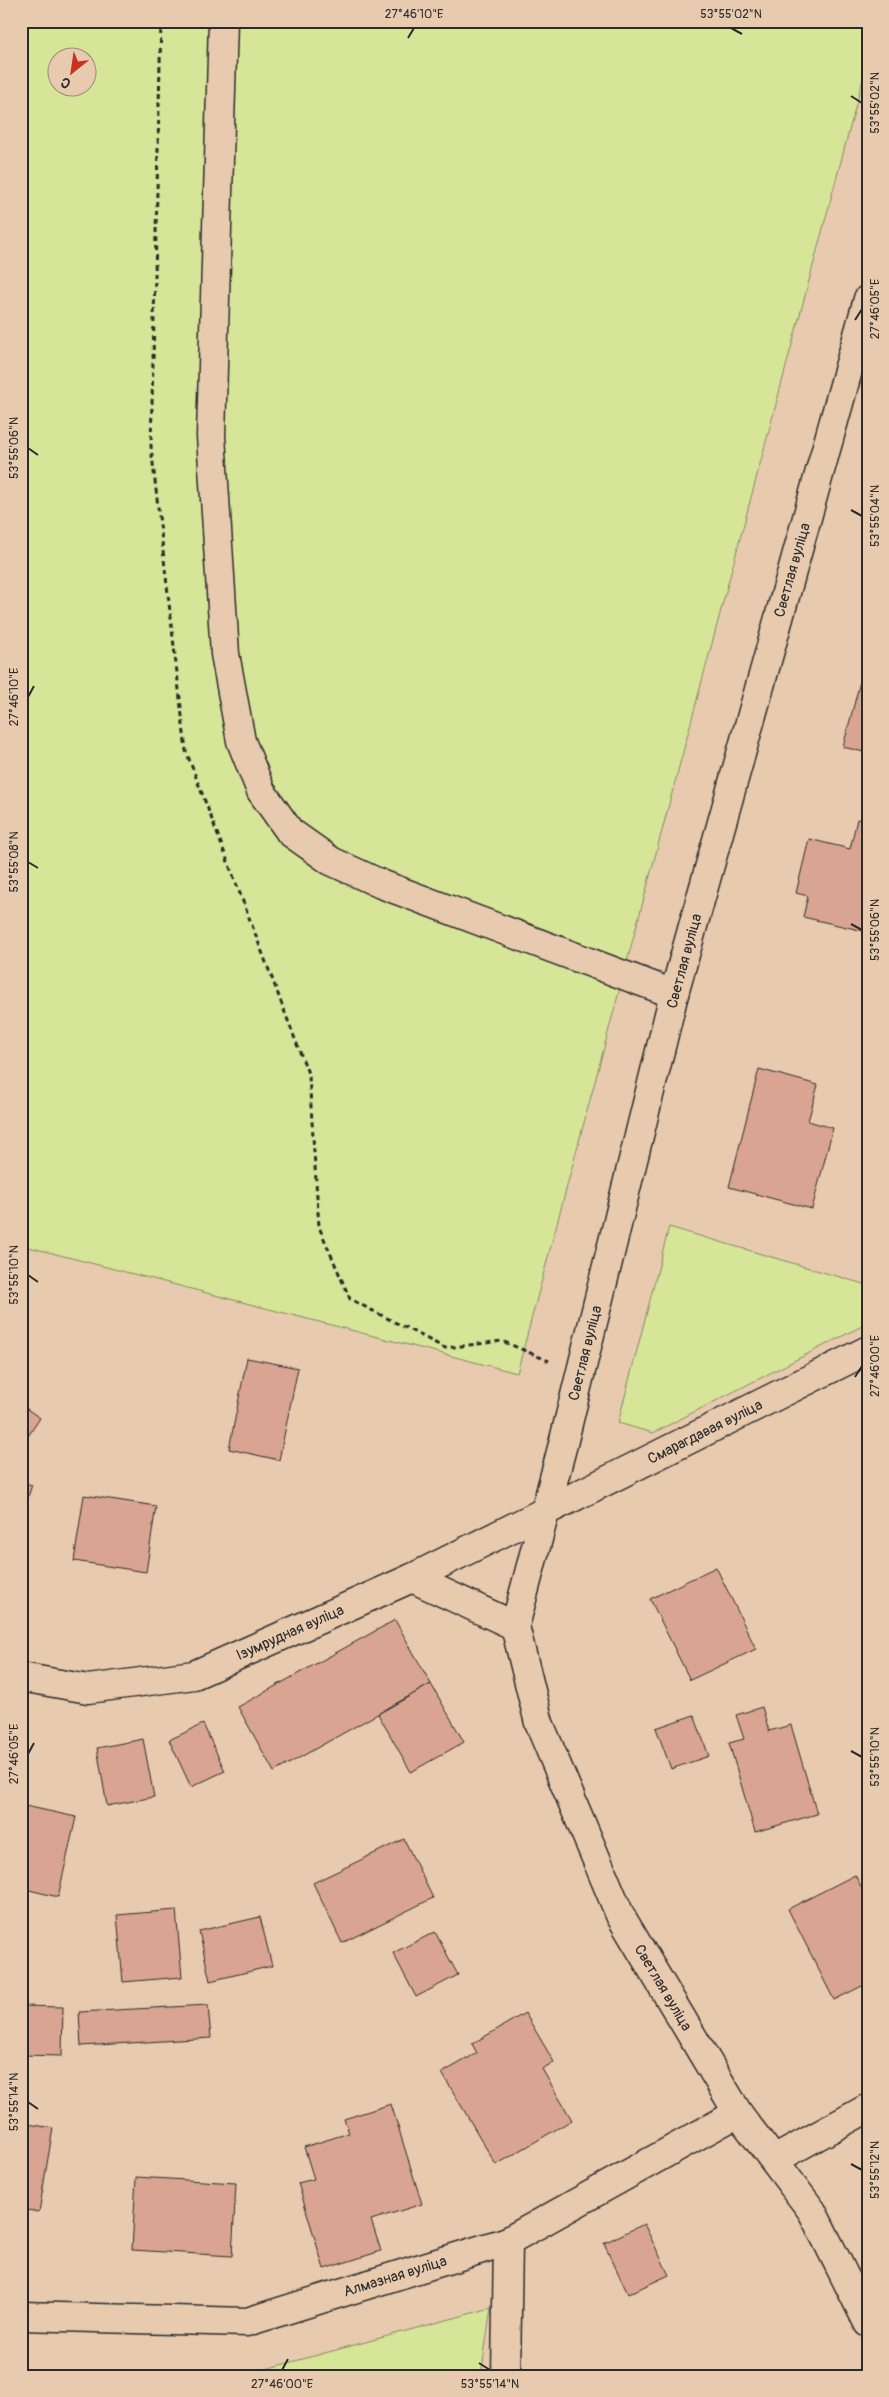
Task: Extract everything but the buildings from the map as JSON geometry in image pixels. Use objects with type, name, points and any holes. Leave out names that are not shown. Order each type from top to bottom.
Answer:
[{"type":"street","points":[[222,21],[211,436],[225,654],[241,741],[260,791],[290,832],[331,861],[381,884],[674,994]]},
{"type":"street","name":"Светлая вуліца","points":[[868,299],[674,994],[515,1626],[539,1723],[620,1915],[738,2113],[812,2211],[868,2323]]},
{"type":"street","name":"Смарагдавая вуліца","points":[[544,1514],[868,1350]]},
{"type":"street","name":"Ізумрудная вуліца","points":[[21,1677],[88,1689],[194,1675],[412,1578],[544,1514]]},
{"type":"street","points":[[412,1578],[515,1626]]},
{"type":"street","points":[[774,2160],[868,2108]]},
{"type":"street","name":"Алмазная вуліца","points":[[21,2316],[246,2322],[508,2241],[738,2113]]},
{"type":"street","points":[[506,2376],[508,2241]]},
{"type":"green space","points":[[21,21],[868,21],[868,60],[517,1373],[21,1245]]},
{"type":"green space","points":[[669,1227],[867,1285],[868,1323],[653,1433],[618,1423]]},
{"type":"green space","points":[[491,2308],[481,2376],[240,2376]]}]
